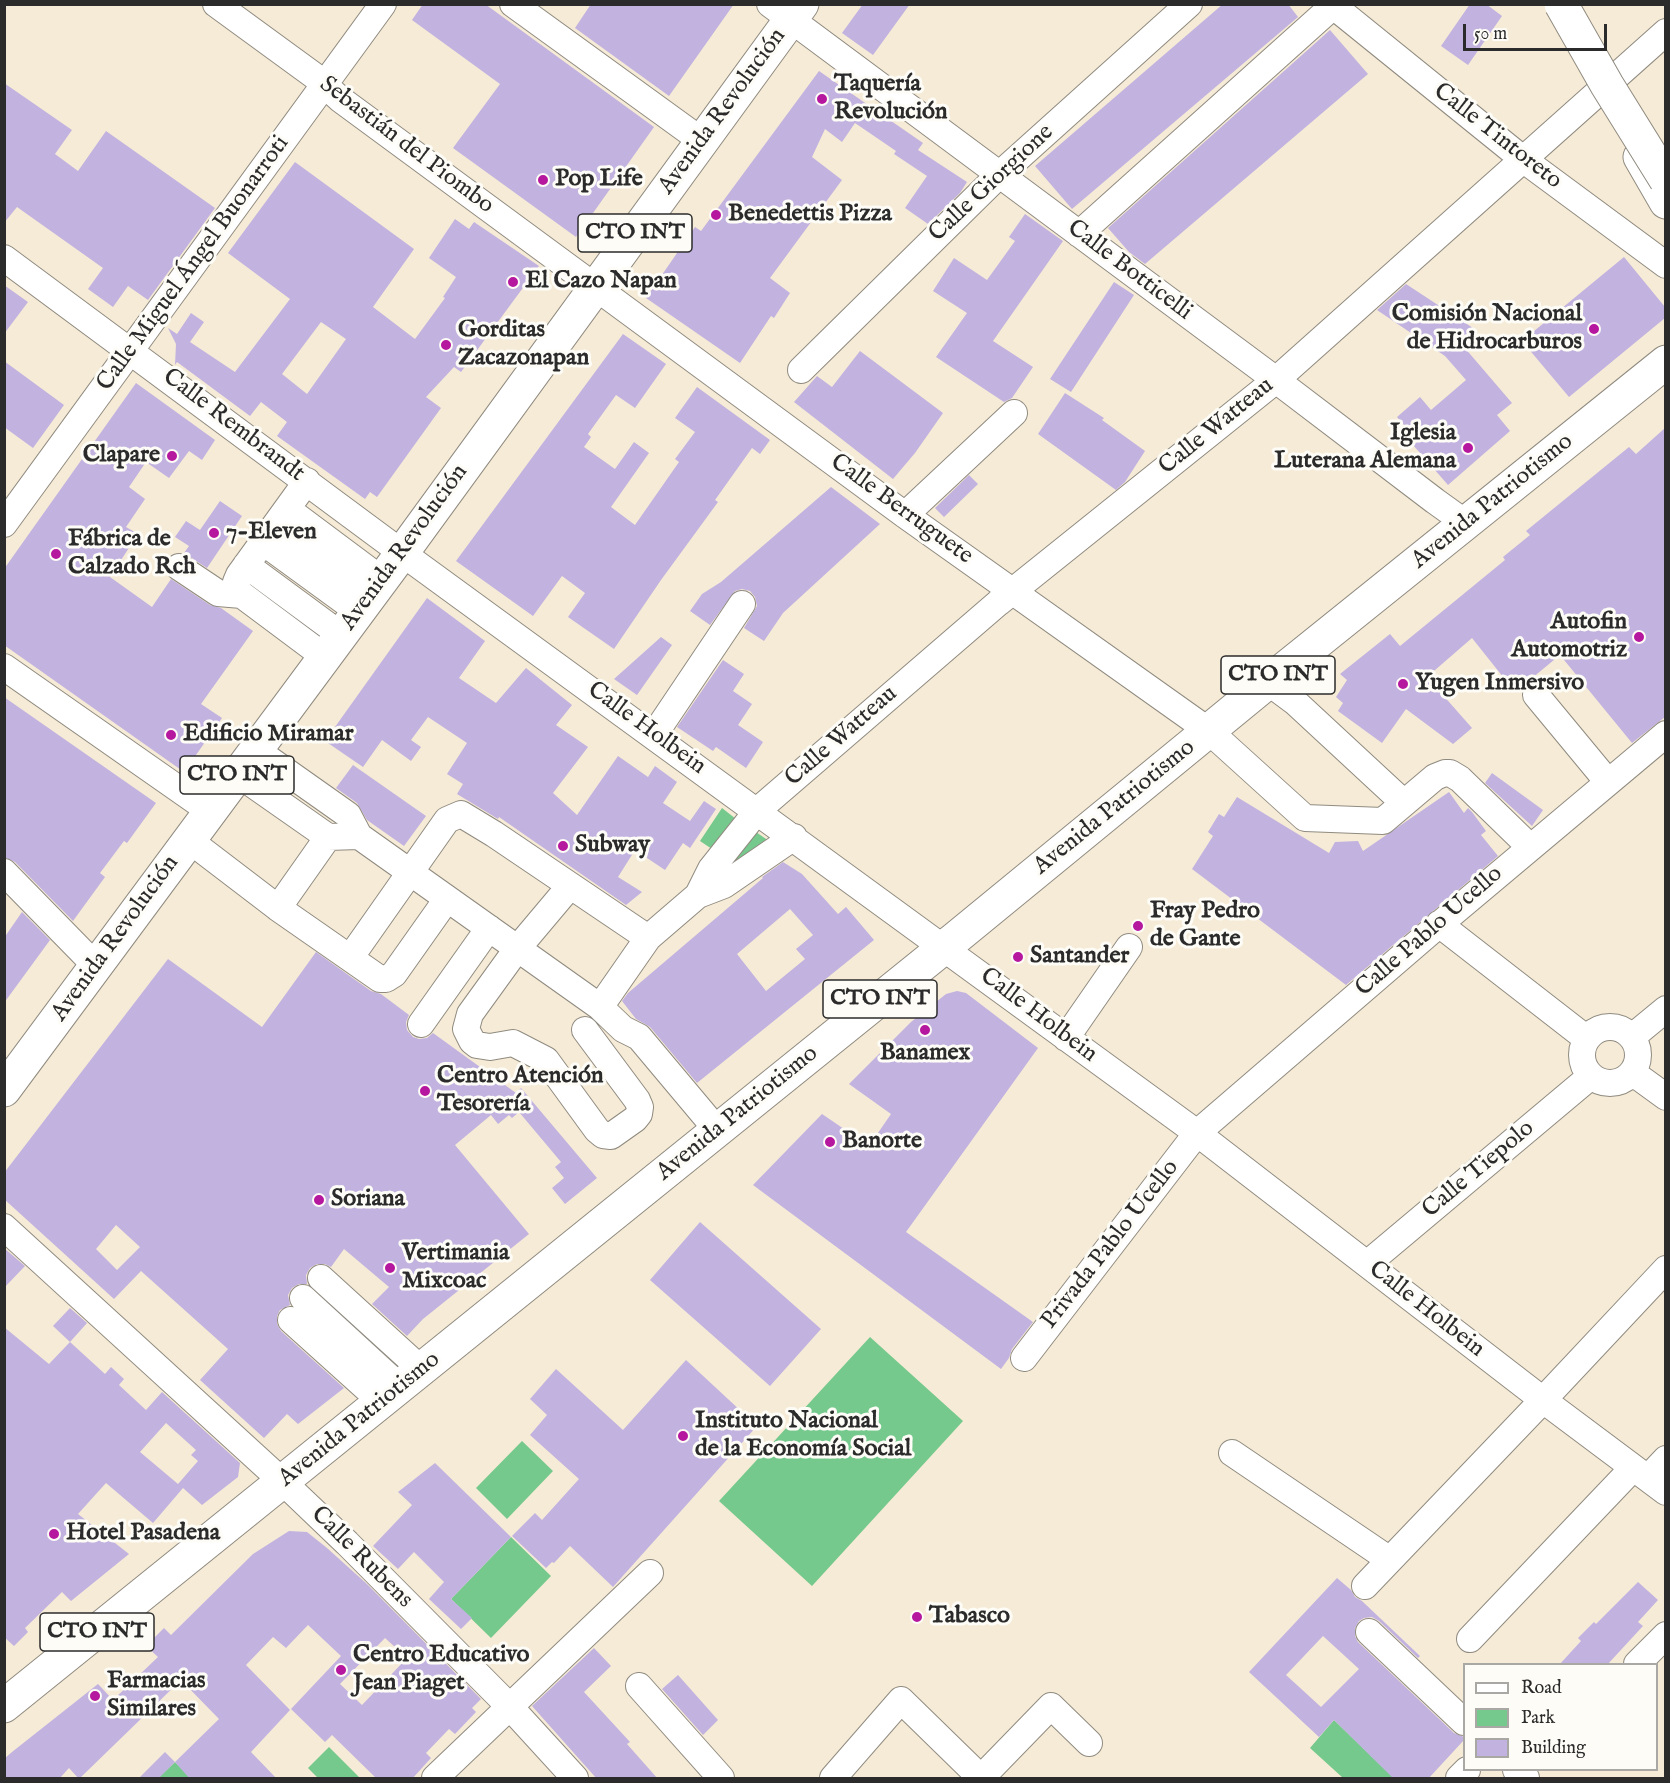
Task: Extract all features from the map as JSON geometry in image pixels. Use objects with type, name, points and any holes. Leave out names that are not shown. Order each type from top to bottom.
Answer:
[{"type":"main road","points":[[1553,4],[1607,84],[1665,162]]},
{"type":"main road","points":[[1561,4],[1665,180]]},
{"type":"main road","points":[[1571,4],[1665,202]]},
{"type":"main road","name":"Avenida Revolución","points":[[4,1090],[355,617],[702,141],[787,10]]},
{"type":"main road","name":"Avenida Patriotismo","points":[[4,1706],[1665,362]]},
{"type":"street","name":"Sebastián del Piombo","points":[[216,4],[596,287]]},
{"type":"street","name":"Calle Miguel Ángel Buonarroti","points":[[4,524],[383,4]]},
{"type":"street","points":[[513,4],[702,141]]},
{"type":"street","name":"Calle Giorgione","points":[[801,370],[999,175],[1189,4]]},
{"type":"street","points":[[1079,234],[1332,5]]},
{"type":"street","name":"Calle Tintoreto","points":[[1332,5],[1524,160],[1665,265]]},
{"type":"street","name":"Calle Botticelli","points":[[787,10],[999,175],[1467,524]]},
{"type":"street","name":"Calle Watteau","points":[[698,895],[711,869],[758,810],[998,603],[1276,380],[1665,32]]},
{"type":"street","name":"Calle Rembrandt","points":[[4,258],[402,553]]},
{"type":"street","name":"Calle Berruguete","points":[[596,287],[905,515],[1209,731],[1305,818],[1383,820],[1435,777],[1450,773],[1460,779],[1530,847]]},
{"type":"street","points":[[905,515],[1014,413]]},
{"type":"street","points":[[179,567],[218,593],[261,548],[307,482]]},
{"type":"street","points":[[261,548],[355,617]]},
{"type":"street","points":[[261,548],[355,617]]},
{"type":"street","points":[[261,548],[355,617]]},
{"type":"street","name":"Calle Holbein","points":[[402,553],[758,810],[1197,1133],[1649,1479]]},
{"type":"street","points":[[654,735],[742,604]]},
{"type":"street","points":[[4,667],[210,811]]},
{"type":"street","points":[[1268,682],[1295,702],[1404,803]]},
{"type":"street","points":[[1536,695],[1608,782]]},
{"type":"street","name":"Calle Pablo Ucello","points":[[1197,1133],[1439,924],[1665,734]]},
{"type":"street","points":[[247,762],[348,815],[358,836],[600,1007],[630,1037],[712,1135]]},
{"type":"street","points":[[247,762],[328,837],[358,836]]},
{"type":"street","points":[[350,958],[447,820],[461,814],[648,938]]},
{"type":"street","points":[[278,908],[328,837]]},
{"type":"street","points":[[600,1007],[648,938],[698,895],[724,885],[794,837]]},
{"type":"street","points":[[189,840],[278,908],[380,978],[391,977],[447,899]]},
{"type":"street","points":[[4,873],[96,966]]},
{"type":"street","points":[[570,886],[517,949],[470,1014],[466,1024],[468,1035],[477,1045],[490,1047],[513,1043],[546,1060],[597,1130],[603,1135],[610,1136],[635,1119],[640,1107],[585,1030]]},
{"type":"street","points":[[415,1019],[483,924]]},
{"type":"street","points":[[1439,924],[1587,1039]]},
{"type":"street","points":[[1066,1038],[1129,947]]},
{"type":"street","points":[[1632,1037],[1665,1009]]},
{"type":"street","points":[[1609,1027],[1626,1031],[1632,1037],[1639,1052],[1639,1060],[1633,1073],[1623,1081],[1612,1084],[1600,1082],[1586,1070],[1582,1054],[1587,1039],[1600,1029],[1609,1027]]},
{"type":"street","points":[[609,1061],[630,1037]]},
{"type":"street","points":[[1633,1073],[1665,1097]]},
{"type":"street","name":"Calle Tiepolo","points":[[1368,1264],[1591,1076]]},
{"type":"street","name":"Privada Pablo Ucello","points":[[1024,1358],[1197,1133]]},
{"type":"street","name":"Calle Rubens","points":[[4,1227],[347,1543],[511,1707],[575,1779]]},
{"type":"street","points":[[1365,1586],[1665,1269]]},
{"type":"street","points":[[321,1278],[401,1386]]},
{"type":"street","points":[[297,1309],[401,1386]]},
{"type":"street","points":[[1232,1453],[1390,1560]]},
{"type":"street","points":[[1470,1639],[1649,1479],[1665,1459]]},
{"type":"street","points":[[435,1779],[650,1573]]},
{"type":"street","points":[[1369,1632],[1463,1721]]},
{"type":"street","points":[[1639,1663],[1665,1635]]},
{"type":"street","points":[[639,1686],[721,1779]]},
{"type":"street","points":[[836,1778],[901,1700],[981,1779],[1051,1706],[1089,1743]]},
{"type":"green space","points":[[722,808],[736,819],[715,851],[700,841]]},
{"type":"green space","points":[[750,828],[772,843],[744,865],[728,855]]},
{"type":"green space","points":[[870,1337],[963,1421],[812,1586],[719,1501]]},
{"type":"green space","points":[[522,1441],[553,1471],[507,1519],[476,1488]]},
{"type":"green space","points":[[511,1537],[551,1576],[491,1638],[451,1599]]},
{"type":"green space","points":[[1334,1720],[1394,1778],[1343,1778],[1310,1748]]},
{"type":"green space","points":[[329,1747],[360,1778],[318,1778],[308,1768]]},
{"type":"green space","points":[[175,1762],[191,1778],[158,1778]]},
{"type":"building","points":[[423,4],[485,4],[654,127],[576,237],[453,148],[500,84],[412,20]]},
{"type":"building","points":[[591,4],[734,4],[669,96],[575,28]]},
{"type":"building","points":[[863,4],[910,4],[873,55],[842,33]]},
{"type":"building","points":[[1223,4],[1288,4],[1298,17],[1072,209],[1035,166]]},
{"type":"building","points":[[1470,4],[1486,4],[1502,16],[1468,65],[1441,46]]},
{"type":"building","points":[[1330,30],[1368,74],[1145,264],[1129,252],[1108,228]]},
{"type":"building","points":[[819,71],[923,143],[918,150],[967,182],[960,193],[928,224],[905,208],[927,176],[894,154],[896,151],[855,123],[842,142],[825,129],[812,157],[842,180],[770,278],[790,293],[774,318],[771,316],[740,363],[646,298],[695,227],[701,231]]},
{"type":"building","points":[[4,83],[72,130],[55,154],[78,171],[106,131],[215,208],[148,300],[128,286],[113,307],[88,289],[103,268],[17,207],[4,223]]},
{"type":"building","points":[[295,162],[414,249],[373,307],[415,339],[445,298],[443,297],[456,277],[429,258],[455,219],[469,229],[474,222],[539,266],[461,372],[454,367],[426,397],[441,408],[377,497],[370,492],[365,499],[277,436],[287,422],[261,402],[250,416],[177,362],[175,365],[176,344],[168,328],[177,334],[191,313],[204,322],[190,342],[235,372],[290,299],[228,253]],"holes":[[[321,322],[346,339],[307,394],[282,374]]]},
{"type":"building","points":[[1025,214],[1063,241],[993,341],[1033,367],[1012,398],[1004,402],[936,357],[967,313],[933,291],[954,258],[987,280],[1015,241],[1009,237]]},
{"type":"building","name":"Comisión Nacional de Hidrocarburos","points":[[1624,257],[1665,307],[1665,318],[1569,397],[1522,341]]},
{"type":"building","points":[[1114,282],[1134,295],[1071,392],[1050,379]]},
{"type":"building","points":[[1406,284],[1476,330],[1464,347],[1512,403],[1497,415],[1510,431],[1448,485],[1413,445],[1418,441],[1397,417],[1420,397],[1431,410],[1466,380],[1445,356],[1377,310]]},
{"type":"building","points":[[4,285],[28,302],[4,334]]},
{"type":"building","points":[[623,334],[666,364],[635,408],[616,395],[588,434],[591,437],[584,447],[615,469],[634,442],[649,453],[611,507],[635,525],[679,462],[675,459],[695,432],[675,418],[697,387],[770,440],[760,454],[752,448],[715,500],[718,502],[614,649],[568,617],[585,593],[562,576],[533,616],[456,561]]},
{"type":"building","points":[[860,351],[943,413],[915,453],[893,479],[794,402],[817,376],[832,387]]},
{"type":"building","points":[[4,361],[64,405],[33,448],[4,427]]},
{"type":"building","points":[[136,383],[215,440],[202,460],[189,451],[169,478],[146,462],[129,487],[145,499],[126,527],[138,534],[110,577],[152,607],[171,579],[210,605],[221,608],[253,631],[201,704],[222,718],[184,772],[4,645],[4,569]]},
{"type":"building","points":[[1065,393],[1104,418],[1102,420],[1145,451],[1125,482],[1116,490],[1038,434]]},
{"type":"building","points":[[1665,428],[1665,717],[1632,743],[1560,655],[1515,692],[1472,638],[1427,677],[1472,728],[1453,744],[1406,709],[1382,743],[1338,711],[1343,703],[1336,697],[1347,680],[1340,674],[1390,634],[1400,646],[1505,560],[1503,557],[1530,535],[1526,531],[1629,447],[1636,454]]},
{"type":"building","points":[[969,475],[978,484],[944,517],[935,508]]},
{"type":"building","points":[[831,487],[880,524],[783,613],[764,641],[744,628],[757,606],[755,597],[750,591],[742,589],[735,591],[710,625],[690,611],[702,594],[721,582]]},
{"type":"building","name":"7-Eleven","points":[[220,501],[242,516],[207,568],[184,553],[189,546],[175,537],[186,521],[200,530]]},
{"type":"building","points":[[427,598],[485,641],[459,678],[496,703],[526,668],[572,705],[556,725],[588,747],[553,793],[577,815],[618,756],[648,777],[655,766],[677,782],[663,803],[690,821],[704,801],[716,809],[690,848],[683,843],[665,870],[635,850],[618,877],[642,892],[626,905],[499,817],[498,819],[457,794],[463,784],[447,774],[467,743],[428,717],[411,740],[421,747],[411,761],[382,740],[363,767],[325,741]]},
{"type":"building","points":[[661,637],[672,645],[637,695],[614,679]]},
{"type":"building","points":[[723,660],[744,674],[733,691],[752,704],[738,725],[763,742],[746,768],[716,747],[713,751],[677,727]]},
{"type":"building","points":[[4,697],[156,803],[127,843],[124,841],[100,873],[105,877],[73,921],[15,862],[4,857]]},
{"type":"building","points":[[353,765],[426,816],[404,846],[367,820],[357,803],[336,788]]},
{"type":"building","points":[[1492,773],[1543,810],[1532,826],[1485,783]]},
{"type":"building","points":[[1449,792],[1464,813],[1468,808],[1472,812],[1486,831],[1481,835],[1498,856],[1346,985],[1192,869],[1213,836],[1208,832],[1219,814],[1224,817],[1237,797],[1329,853],[1335,842],[1358,841],[1363,851]]},
{"type":"building","points":[[783,862],[802,874],[838,914],[846,907],[874,940],[697,1083],[650,1027],[636,1019],[622,1001],[628,993],[762,877]],"holes":[[[790,909],[813,935],[796,949],[805,959],[766,991],[737,954]]]},
{"type":"building","points":[[22,912],[50,940],[4,1003],[4,938]]},
{"type":"building","name":"Soriana","points":[[316,952],[409,1015],[406,1022],[407,1030],[413,1037],[427,1038],[433,1033],[516,1093],[521,1088],[597,1178],[565,1204],[552,1188],[564,1178],[555,1167],[561,1162],[519,1112],[512,1118],[509,1115],[498,1124],[491,1115],[455,1145],[529,1234],[423,1319],[407,1336],[372,1304],[389,1287],[344,1249],[331,1267],[317,1264],[310,1268],[306,1275],[307,1284],[299,1284],[292,1288],[288,1295],[290,1305],[280,1310],[277,1324],[281,1331],[344,1388],[298,1424],[287,1414],[264,1438],[200,1380],[228,1349],[141,1271],[114,1299],[4,1199],[4,1173],[168,959],[262,1027]],"holes":[[[116,1225],[140,1247],[117,1270],[96,1249]]]},
{"type":"building","points":[[957,991],[966,993],[1038,1048],[906,1232],[1033,1322],[1012,1349],[1001,1369],[753,1185],[822,1114],[869,1146],[891,1114],[849,1084],[911,1022],[946,994]]},
{"type":"building","points":[[700,1222],[821,1329],[770,1386],[650,1280]]},
{"type":"building","points":[[4,1248],[25,1266],[4,1288]]},
{"type":"building","points":[[70,1308],[87,1323],[70,1342],[53,1326]]},
{"type":"building","points":[[4,1327],[49,1364],[70,1342],[105,1374],[111,1367],[124,1379],[119,1385],[146,1410],[162,1392],[240,1463],[238,1477],[202,1505],[183,1488],[153,1523],[106,1483],[78,1514],[129,1554],[71,1601],[62,1592],[25,1628],[28,1632],[14,1646],[4,1637]],"holes":[[[166,1423],[196,1450],[191,1455],[198,1461],[178,1484],[140,1452]]]},
{"type":"building","points":[[686,1360],[757,1426],[613,1587],[570,1546],[546,1568],[512,1536],[535,1513],[542,1520],[579,1479],[530,1435],[547,1415],[530,1399],[556,1369],[623,1430]]},
{"type":"building","points":[[435,1463],[511,1537],[451,1599],[472,1618],[461,1629],[429,1599],[444,1582],[414,1552],[398,1569],[373,1546],[412,1505],[398,1492]]},
{"type":"building","points":[[289,1531],[307,1532],[367,1584],[481,1699],[472,1708],[476,1712],[455,1734],[449,1729],[426,1753],[431,1758],[412,1779],[377,1779],[332,1735],[325,1742],[291,1709],[341,1656],[308,1625],[286,1648],[273,1637],[246,1665],[290,1710],[251,1752],[277,1779],[190,1779],[175,1762],[219,1719],[181,1680],[79,1779],[69,1768],[59,1779],[4,1779],[4,1759],[98,1684],[113,1700],[158,1657],[146,1646],[164,1628],[171,1635],[253,1554]],"holes":[[[385,1638],[407,1658],[362,1705],[340,1684]]]},
{"type":"building","points":[[1337,1578],[1420,1656],[1418,1658],[1372,1617],[1359,1621],[1355,1628],[1358,1642],[1454,1733],[1463,1737],[1463,1741],[1428,1779],[1394,1779],[1334,1720],[1319,1737],[1249,1672]],"holes":[[[1323,1636],[1359,1669],[1321,1707],[1286,1675]]]},
{"type":"building","points":[[1638,1582],[1658,1600],[1638,1622],[1643,1626],[1609,1663],[1561,1663],[1581,1641],[1578,1638],[1594,1622],[1596,1624]]},
{"type":"building","points":[[594,1648],[611,1666],[584,1692],[630,1742],[627,1744],[658,1779],[597,1779],[532,1706]]},
{"type":"building","points":[[678,1675],[718,1720],[703,1735],[662,1689]]},
{"type":"building","points":[[165,1752],[175,1762],[158,1779],[138,1779]]},
{"type":"place","name":"Taquería Revolución","points":[[822,99]]},
{"type":"place","name":"Pop Life","points":[[543,180]]},
{"type":"place","name":"Benedettis Pizza","points":[[716,215]]},
{"type":"place","name":"El Cazo Napan","points":[[513,282]]},
{"type":"place","name":"Comisión Nacional de Hidrocarburos","points":[[1594,329]]},
{"type":"place","name":"Gorditas Zacazonapan","points":[[446,345]]},
{"type":"place","name":"Iglesia Luterana Alemana","points":[[1468,448]]},
{"type":"place","name":"Clapare","points":[[172,456]]},
{"type":"place","name":"7-Eleven","points":[[214,533]]},
{"type":"place","name":"Fábrica de Calzado Rch","points":[[56,554]]},
{"type":"place","name":"Autofin Automotriz","points":[[1639,637]]},
{"type":"place","name":"Yugen Inmersivo","points":[[1403,684]]},
{"type":"place","name":"Edificio Miramar","points":[[171,735]]},
{"type":"place","name":"Subway","points":[[563,846]]},
{"type":"place","name":"Fray Pedro de Gante","points":[[1138,926]]},
{"type":"place","name":"Santander","points":[[1018,957]]},
{"type":"place","name":"Banamex","points":[[925,1030]]},
{"type":"place","name":"Centro Atención Tesorería","points":[[425,1091]]},
{"type":"place","name":"Banorte","points":[[830,1142]]},
{"type":"place","name":"Soriana","points":[[319,1200]]},
{"type":"place","name":"Vertimania Mixcoac","points":[[390,1268]]},
{"type":"place","name":"Instituto Nacional de la Economía Social","points":[[683,1436]]},
{"type":"place","name":"Hotel Pasadena","points":[[54,1534]]},
{"type":"place","name":"Tabasco","points":[[917,1617]]},
{"type":"place","name":"Centro Educativo Jean Piaget","points":[[341,1670]]},
{"type":"place","name":"Farmacias Similares","points":[[95,1696]]}]
